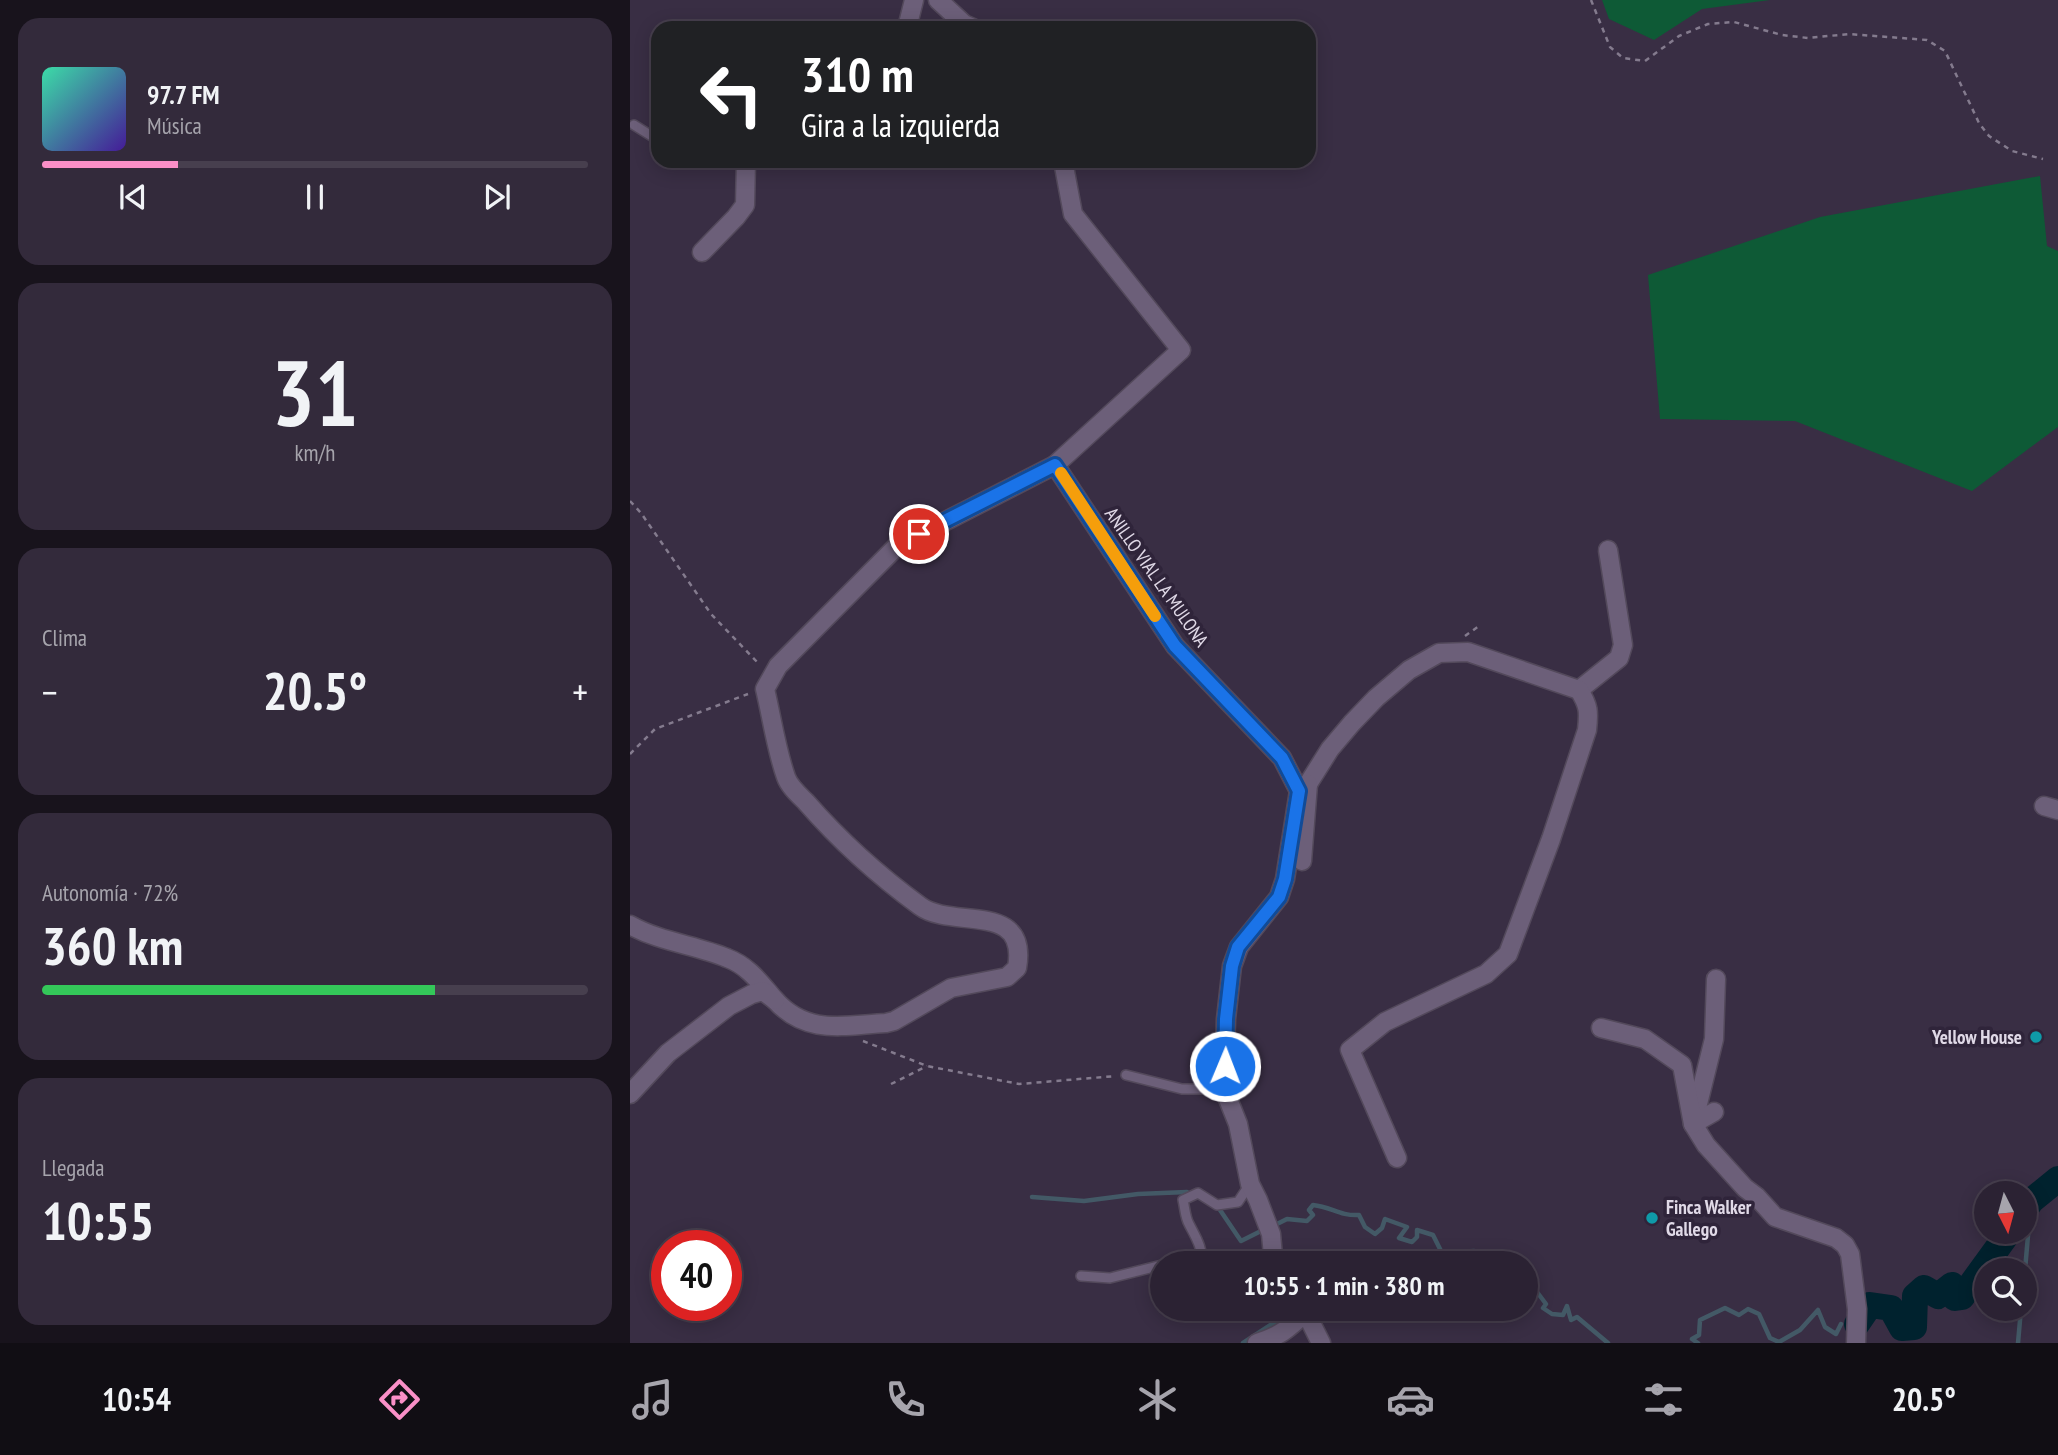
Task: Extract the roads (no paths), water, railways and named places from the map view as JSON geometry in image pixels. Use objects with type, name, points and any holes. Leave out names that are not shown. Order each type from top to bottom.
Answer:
[{"type":"street","points":[[909,21],[914,0]]},
{"type":"street","points":[[938,0],[961,21]]},
{"type":"street","points":[[702,251],[745,205],[746,168]]},
{"type":"street","points":[[630,925],[656,937],[729,958],[755,975],[785,1010],[824,1027],[894,1021],[951,988],[1007,977],[1017,968],[1019,954],[1010,932],[989,920],[942,916],[924,909],[867,864],[820,818],[787,780],[768,683],[778,666],[897,546],[1055,465],[1181,350],[1073,214],[1064,168]]},
{"type":"street","name":"ANILLO VIAL LA MULONA","points":[[1055,465],[1175,646],[1282,758],[1304,788]]},
{"type":"street","points":[[1579,690],[1619,658],[1623,645],[1608,550]]},
{"type":"street","points":[[1273,1251],[1271,1234],[1250,1184],[1237,1124],[1224,1089],[1226,1019],[1232,966],[1238,947],[1279,897],[1304,788],[1330,749],[1360,714],[1409,670],[1439,653],[1468,652],[1579,690],[1589,712],[1587,730],[1551,839],[1508,954],[1486,974],[1385,1022],[1350,1050],[1397,1158]]},
{"type":"street","points":[[1302,861],[1304,788]]},
{"type":"street","points":[[1693,1124],[1714,1039],[1716,979]]},
{"type":"street","points":[[630,1094],[668,1053],[729,1006],[763,991],[776,1001]]},
{"type":"street","points":[[1601,1028],[1645,1039],[1682,1065],[1693,1124],[1706,1145],[1774,1217],[1836,1238],[1845,1245],[1850,1254],[1857,1309],[1854,1342]]},
{"type":"street","points":[[1693,1124],[1714,1112]]},
{"type":"street","points":[[1257,1343],[1280,1335],[1296,1321]]},
{"type":"street","points":[[1309,1321],[1321,1343]]},
{"type":"lane","points":[[634,125],[651,136]]},
{"type":"lane","points":[[1126,1075],[1182,1089],[1224,1089]]},
{"type":"lane","points":[[1200,1251],[1196,1235],[1187,1221],[1183,1200],[1198,1193],[1217,1205],[1238,1202],[1250,1184]]},
{"type":"lane","points":[[1081,1276],[1110,1278],[1150,1268]]},
{"type":"waterway","points":[[2037,1196],[2058,1179]]},
{"type":"waterway","points":[[1032,1197],[1084,1201],[1138,1194],[1187,1192]]},
{"type":"waterway","points":[[1273,1226],[1287,1219],[1307,1221],[1313,1215],[1309,1210],[1313,1205],[1320,1206],[1359,1215],[1365,1227],[1375,1234],[1382,1228],[1385,1219],[1407,1227],[1399,1238],[1412,1242],[1417,1237],[1417,1230],[1433,1235],[1441,1251]]},
{"type":"waterway","points":[[1218,1207],[1241,1241],[1265,1229]]},
{"type":"waterway","points":[[1857,1324],[1870,1305],[1891,1308],[1902,1328],[1914,1327],[1915,1296],[1924,1288],[1938,1296],[1952,1285],[1955,1298],[1962,1297],[2000,1244]]},
{"type":"waterway","points":[[2026,1258],[2027,1244]]},
{"type":"waterway","points":[[1538,1293],[1546,1304],[1543,1308],[1552,1314],[1563,1315],[1567,1306],[1571,1320],[1577,1317],[1608,1343]]},
{"type":"waterway","points":[[1698,1343],[1692,1339],[1699,1335],[1700,1320],[1725,1308],[1739,1315],[1748,1309],[1759,1314],[1770,1338],[1779,1342],[1800,1330],[1818,1310],[1825,1327],[1836,1334],[1841,1324]]},
{"type":"waterway","points":[[1243,1343],[1276,1321]]},
{"type":"waterway","points":[[2018,1343],[2020,1321]]},
{"type":"place","name":"Yellow House","points":[[2036,1037]]},
{"type":"place","name":"Finca Walker Gallego","points":[[1652,1218]]}]
